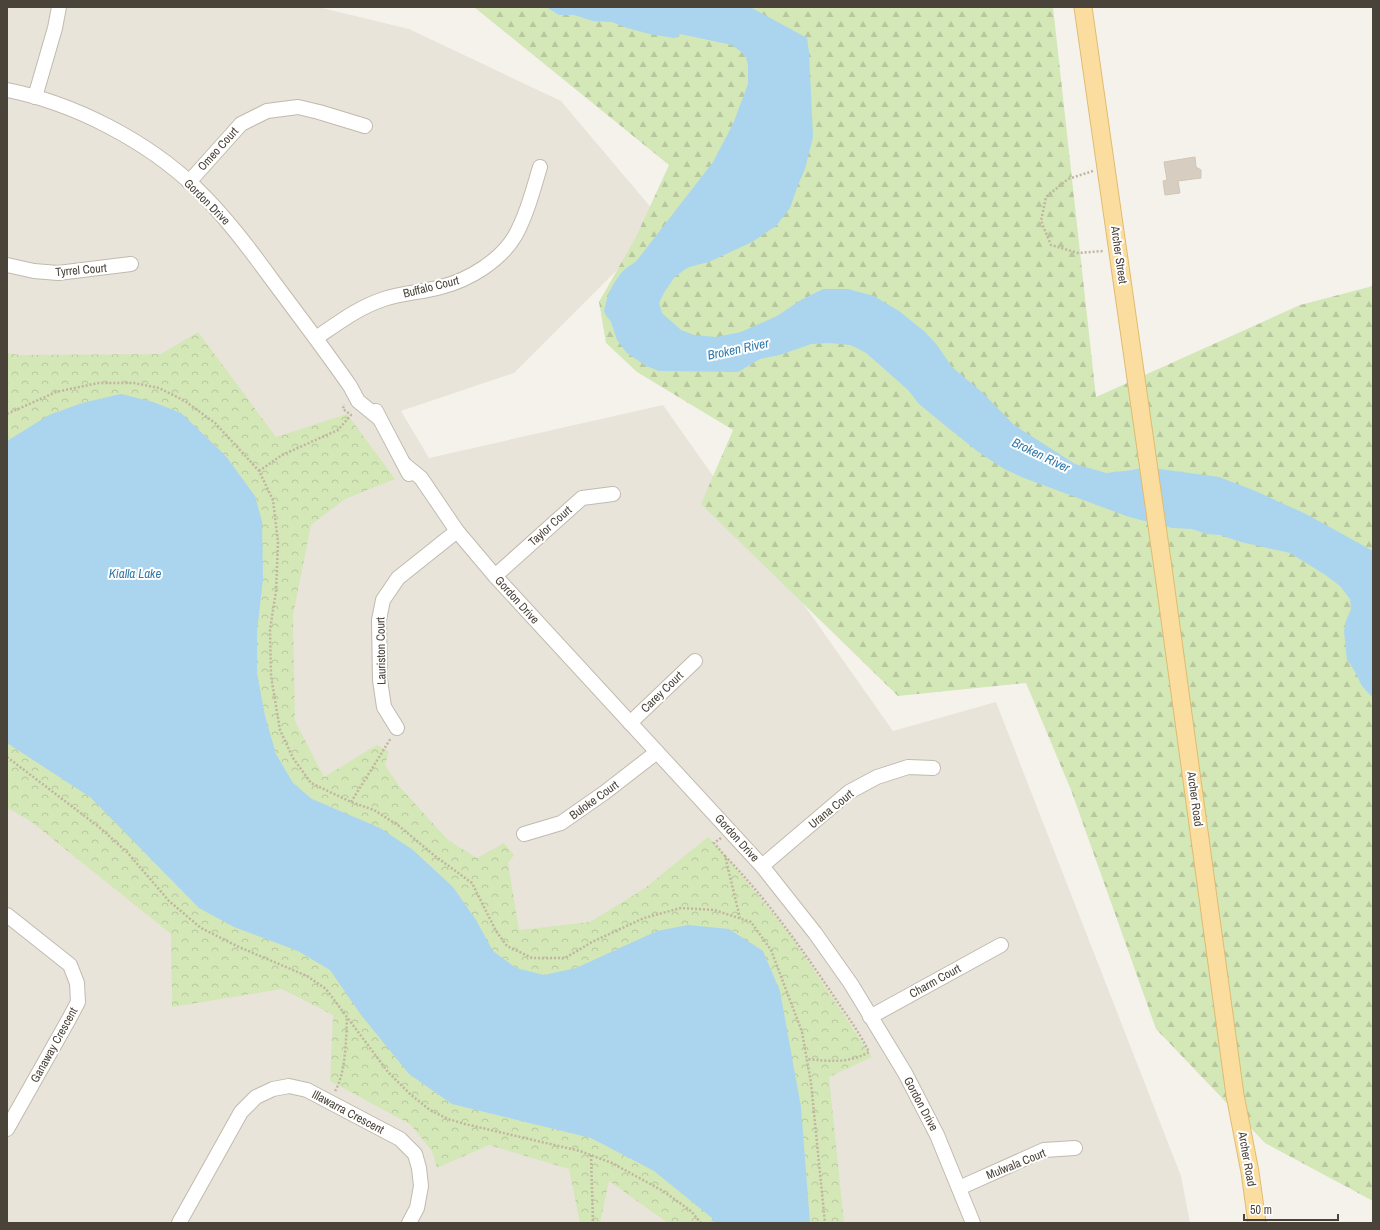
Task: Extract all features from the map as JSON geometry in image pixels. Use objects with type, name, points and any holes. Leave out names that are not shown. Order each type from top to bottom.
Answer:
[{"type":"main road","name":"Archer Street","points":[[1083,7],[1153,503]]},
{"type":"main road","name":"Archer Road","points":[[1153,503],[1235,1095],[1250,1172],[1257,1223]]},
{"type":"main road","name":"Archer Road","points":[[1235,1095],[1241,1184],[1246,1223]]},
{"type":"street","points":[[35,97],[55,28],[59,7]]},
{"type":"street","name":"Gordon Drive","points":[[7,90],[35,97],[69,109],[109,126],[155,154],[189,182],[223,216],[316,338],[350,386],[375,407],[380,420],[405,465],[421,478],[429,488],[457,531],[495,576],[762,866],[828,951],[851,984],[905,1073],[938,1135],[973,1223]]},
{"type":"street","name":"Omeo Court","points":[[189,182],[241,124],[267,111],[298,107],[365,126]]},
{"type":"street","name":"Buffalo Court","points":[[316,338],[360,308],[385,298],[442,287],[462,280],[485,267],[502,253],[514,236],[526,210],[540,167]]},
{"type":"street","name":"Tyrrel Court","points":[[7,264],[34,271],[58,273],[131,264]]},
{"type":"street","name":"Taylor Court","points":[[495,576],[582,498],[613,494]]},
{"type":"street","name":"Lauriston Court","points":[[397,728],[384,707],[380,680],[379,620],[383,600],[398,578],[457,531]]},
{"type":"street","name":"Carey Court","points":[[630,723],[695,661]]},
{"type":"street","name":"Buloke Court","points":[[524,834],[562,824],[657,752]]},
{"type":"street","name":"Urana Court","points":[[762,866],[849,792],[877,777],[908,767],[933,768]]},
{"type":"street","name":"Ganaway Crescent","points":[[7,915],[70,965],[77,984],[78,1002],[7,1129]]},
{"type":"street","name":"Charm Court","points":[[870,1017],[1001,945]]},
{"type":"street","name":"Illawarra Crescent","points":[[178,1223],[241,1112],[256,1097],[273,1088],[289,1086],[307,1090],[400,1139],[415,1154],[419,1168],[421,1186],[417,1208],[409,1223]]},
{"type":"street","name":"Mulwala Court","points":[[959,1188],[1044,1150],[1075,1148]]},
{"type":"path","points":[[1106,170],[1090,171],[1068,179],[1046,197],[1041,221],[1050,245],[1078,253],[1118,249]]},
{"type":"path","points":[[7,414],[56,392],[98,383],[134,383],[159,388],[184,401],[215,423],[259,471],[273,500],[278,542],[276,591],[270,630],[271,676],[280,730],[293,758],[310,783],[351,802],[374,810],[399,826],[472,884],[496,931],[507,946],[532,958],[565,958],[592,942],[644,918],[681,908],[714,910],[751,922],[771,950],[802,1032],[811,1083],[825,1223]]},
{"type":"path","points":[[259,471],[282,455],[338,430],[351,415],[342,409],[350,386]]},
{"type":"path","points":[[351,802],[397,728]]},
{"type":"path","points":[[7,757],[99,827],[127,852],[169,901],[201,928],[239,947],[307,976],[326,989],[388,1072],[410,1094],[430,1110],[448,1119],[465,1124],[591,1154],[636,1175],[663,1191],[691,1211],[701,1223]]},
{"type":"path","points":[[730,830],[714,843],[776,915],[861,1036],[869,1052],[848,1061],[835,1062],[806,1059]]},
{"type":"path","points":[[725,856],[740,918]]},
{"type":"path","points":[[329,1102],[341,1076],[347,1017]]},
{"type":"path","points":[[591,1154],[593,1223]]},
{"type":"shaded area","points":[[7,7],[318,7],[409,29],[561,101],[664,223],[514,373],[401,411],[429,458],[663,405],[893,731],[996,702],[1181,1176],[1190,1223],[7,1223]]},
{"type":"green space","points":[[474,7],[1053,7],[1096,397],[1300,305],[1373,286],[1373,1201],[1265,1143],[1156,1029],[1071,790],[1026,683],[898,696],[701,504],[733,430],[637,372],[606,343],[599,302],[636,237],[669,165]]},
{"type":"green space","name":"Kialla Lake","points":[[198,332],[276,437],[347,414],[395,479],[345,499],[311,525],[293,615],[295,721],[324,777],[377,745],[389,751],[385,765],[399,786],[448,840],[477,858],[504,843],[514,855],[508,863],[519,930],[590,922],[645,888],[708,837],[725,855],[790,935],[872,1057],[829,1077],[844,1223],[668,1223],[609,1181],[600,1223],[580,1223],[569,1169],[489,1145],[437,1168],[432,1151],[410,1124],[330,1081],[333,1015],[282,989],[172,1007],[171,934],[29,820],[7,808],[7,353],[19,355],[161,354]]},
{"type":"water","name":"Broken River","points":[[546,7],[750,7],[807,38],[813,137],[805,169],[790,208],[776,226],[752,242],[709,262],[689,267],[674,278],[659,303],[662,313],[681,330],[694,335],[716,337],[741,332],[777,316],[801,300],[823,289],[848,289],[874,296],[899,311],[925,332],[937,345],[952,367],[983,393],[1014,425],[1075,464],[1106,473],[1145,467],[1219,477],[1253,490],[1306,514],[1373,551],[1373,698],[1362,686],[1347,660],[1344,631],[1351,609],[1350,599],[1340,586],[1327,576],[1290,553],[1241,542],[1220,535],[1206,534],[1192,529],[1172,528],[1129,517],[1024,478],[1004,469],[977,451],[947,427],[919,404],[908,390],[881,366],[866,353],[855,347],[850,345],[829,343],[811,344],[780,355],[760,359],[738,372],[659,371],[646,366],[627,353],[617,340],[611,322],[604,312],[608,295],[619,275],[638,259],[713,162],[733,124],[748,84],[748,66],[746,57],[732,45],[680,34],[678,37],[674,38],[649,34],[612,22],[593,21],[574,15],[559,15]]},
{"type":"water","name":"Kialla Lake","points":[[121,394],[153,402],[181,413],[225,455],[255,496],[262,521],[263,579],[257,631],[257,673],[265,716],[276,754],[293,783],[312,799],[380,828],[413,850],[453,887],[476,920],[493,951],[516,968],[544,975],[576,968],[657,931],[688,925],[729,929],[763,951],[780,991],[801,1107],[810,1223],[714,1223],[712,1218],[654,1171],[591,1138],[452,1104],[409,1074],[361,1015],[330,970],[298,951],[234,927],[199,908],[90,797],[7,743],[7,441],[49,415],[82,403]]},
{"type":"building","points":[[1195,157],[1196,167],[1201,170],[1201,178],[1178,181],[1180,193],[1165,195],[1163,181],[1167,180],[1164,162]]}]
